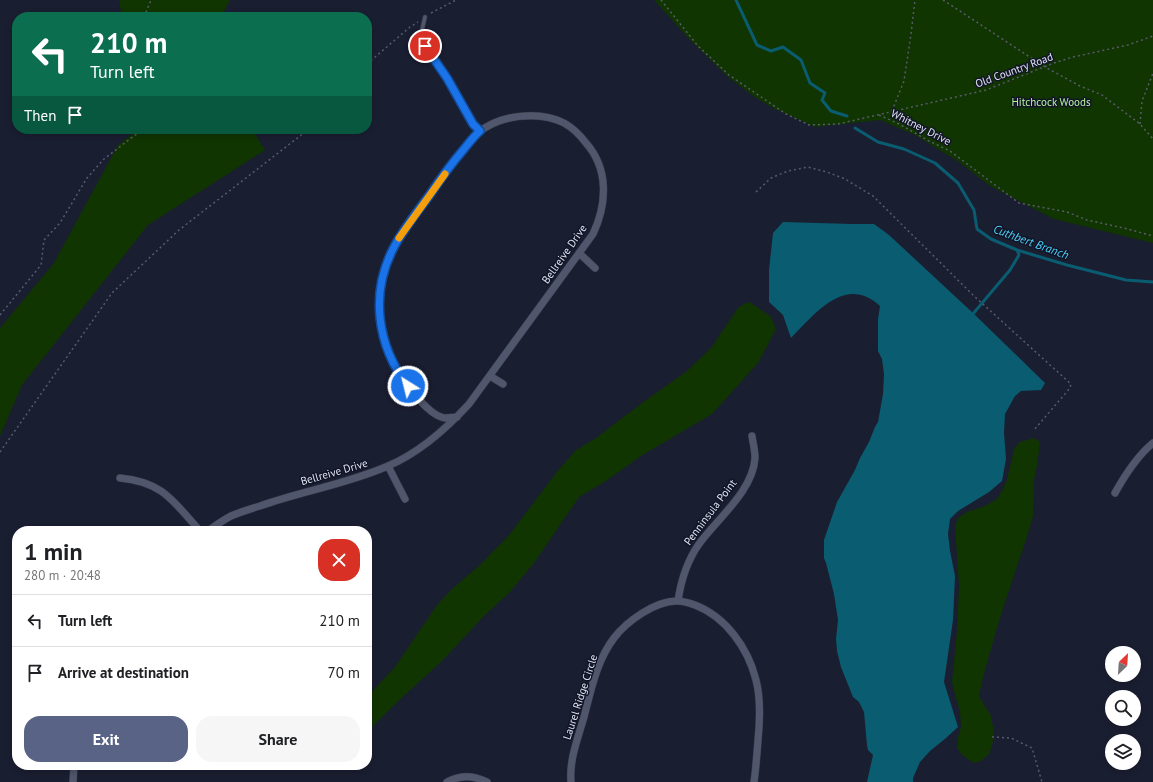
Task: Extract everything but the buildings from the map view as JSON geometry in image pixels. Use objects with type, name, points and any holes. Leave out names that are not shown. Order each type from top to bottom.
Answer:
[{"type":"street","name":"Bellreive Drive","points":[[216,526],[232,516],[276,500],[359,477],[388,466],[416,451],[443,430],[457,417],[469,404],[593,234],[601,214],[603,203],[603,181],[600,166],[592,149],[578,133],[554,119],[531,116],[502,120],[480,131],[456,158],[400,237],[388,260],[382,279],[379,298],[381,326],[388,352],[398,373],[418,399],[435,414],[444,418],[457,417]]},
{"type":"street","points":[[579,253],[595,268]]},
{"type":"street","points":[[490,376],[503,384]]},
{"type":"street","name":"Penninsula Point","points":[[678,601],[684,574],[693,554],[700,543],[735,501],[751,474],[755,458],[755,449],[752,436]]},
{"type":"street","points":[[1115,492],[1132,465],[1153,442]]},
{"type":"street","points":[[388,466],[405,499]]},
{"type":"street","points":[[120,478],[133,479],[159,489],[169,496],[196,526]]},
{"type":"street","points":[[678,601],[703,609],[719,619],[736,638],[753,668],[760,704],[754,782]]},
{"type":"street","name":"Laurel Ridge Circle","points":[[571,782],[571,770],[575,749],[602,658],[621,630],[637,616],[670,602],[678,601]]},
{"type":"street","points":[[74,770],[74,782]]},
{"type":"street","points":[[447,782],[454,778],[467,776],[475,777],[487,782]]},
{"type":"lane","points":[[425,17],[421,34],[425,46],[447,78],[473,124],[480,131]]},
{"type":"path","points":[[146,12],[151,0]]},
{"type":"path","points":[[372,60],[410,27],[456,0]]},
{"type":"path","name":"Whitney Drive","points":[[661,0],[698,46],[729,75],[786,114],[809,125],[838,124],[879,115],[950,151],[1019,203],[1067,212],[1087,220],[1153,236]]},
{"type":"path","points":[[892,111],[904,81],[915,0]]},
{"type":"path","points":[[942,0],[1045,67],[1080,86],[1102,95],[1140,124],[1153,139]]},
{"type":"path","name":"Old Country Road","points":[[879,115],[986,90],[1073,57],[1128,45],[1153,36]]},
{"type":"path","points":[[1140,124],[1142,101],[1153,73]]},
{"type":"path","points":[[0,315],[41,265],[44,240],[60,223],[88,178],[104,159],[136,134]]},
{"type":"path","points":[[0,452],[112,293],[179,230],[303,134]]},
{"type":"path","points":[[756,192],[771,178],[788,171],[808,167],[845,179],[873,196],[974,296],[1071,384],[1070,388],[1034,430]]},
{"type":"path","points":[[992,737],[1011,738],[1032,748],[1042,782]]},
{"type":"green space","points":[[119,0],[230,0],[224,12],[121,12]]},
{"type":"green space","name":"Hitchcock Woods","points":[[654,0],[1153,0],[1153,243],[1054,219],[990,186],[959,162],[915,135],[880,120],[815,127],[775,109],[756,98],[728,77],[690,40]]},
{"type":"green space","points":[[132,134],[255,134],[265,150],[148,225],[22,385],[0,436],[0,328],[54,263],[118,145]]},
{"type":"green space","points":[[750,302],[771,317],[776,329],[758,363],[712,414],[641,456],[606,481],[579,497],[534,563],[510,592],[485,615],[442,661],[372,727],[372,692],[395,667],[437,605],[452,589],[480,565],[510,534],[556,473],[575,451],[596,438],[687,371],[711,348],[738,308]]},
{"type":"green space","points":[[1034,438],[1040,442],[1034,480],[1033,516],[999,621],[979,696],[991,716],[994,733],[992,746],[989,754],[981,761],[974,763],[963,756],[957,748],[961,727],[960,712],[952,683],[957,631],[959,586],[955,527],[958,518],[967,512],[985,506],[997,499],[1007,480],[1014,449],[1020,442]]},
{"type":"water","points":[[783,222],[874,224],[889,235],[973,313],[1045,383],[1041,390],[1021,391],[1015,396],[1005,414],[1004,433],[1006,459],[1002,481],[989,492],[958,511],[950,519],[948,534],[955,576],[953,620],[944,682],[958,727],[930,751],[920,762],[913,778],[913,782],[867,782],[873,755],[868,750],[864,712],[859,702],[853,697],[841,667],[837,651],[836,639],[838,620],[834,594],[824,558],[824,540],[837,502],[855,470],[878,422],[883,394],[884,374],[882,359],[878,351],[878,319],[880,306],[867,297],[855,294],[843,296],[831,301],[820,309],[791,338],[783,315],[769,302],[769,270],[773,233]]},
{"type":"waterway","name":"Cuthbert Branch","points":[[736,0],[757,45],[771,51],[783,47],[801,60],[810,83],[825,93],[822,100],[831,111],[847,116]]},
{"type":"waterway","name":"Cuthbert Branch","points":[[855,128],[878,142],[904,149],[935,163],[958,183],[974,210],[977,229],[991,239],[1017,250],[1067,265],[1126,280],[1153,282]]},
{"type":"waterway","points":[[972,315],[1010,270],[1019,255],[1017,250]]},
{"type":"slow traffic","points":[[399,238],[445,174]]},
{"type":"route","points":[[408,386],[398,373],[388,352],[381,326],[379,298],[384,273],[393,248],[400,237],[456,158],[480,131],[473,124],[447,78],[425,46]]}]
